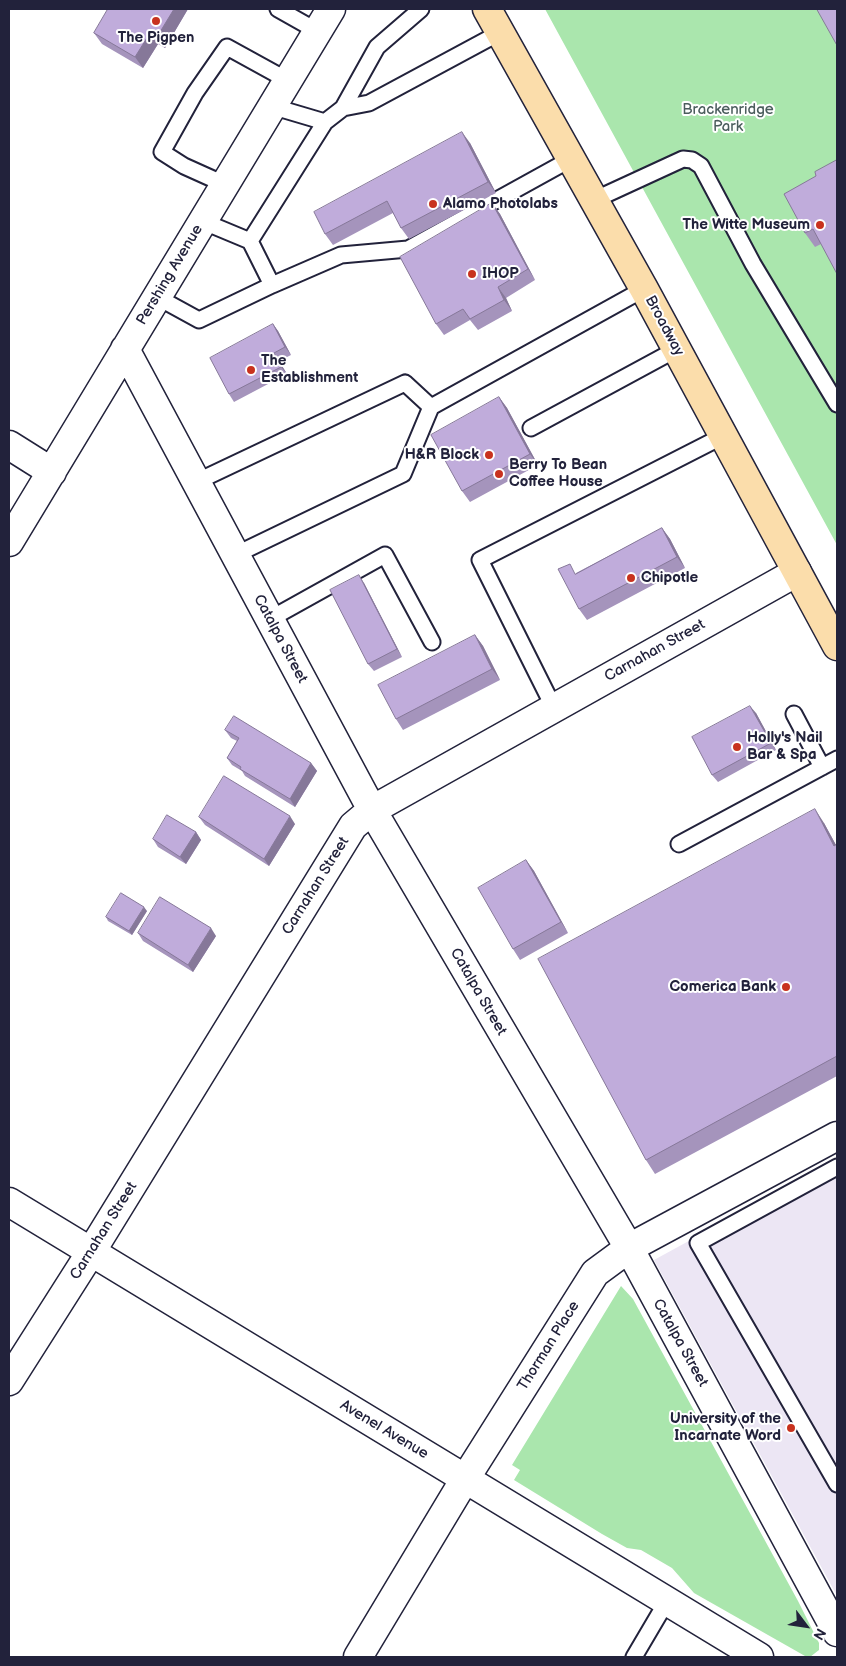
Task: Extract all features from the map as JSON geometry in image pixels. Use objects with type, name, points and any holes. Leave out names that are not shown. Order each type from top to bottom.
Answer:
[{"type":"main road","name":"Broadway","points":[[487,9],[644,288],[837,646]]},
{"type":"street","name":"Pershing Avenue","points":[[9,542],[324,20]]},
{"type":"street","name":"Catalpa Street","points":[[125,349],[372,810],[628,1248],[837,1632]]},
{"type":"street","points":[[9,445],[52,472]]},
{"type":"street","name":"Carnahan Street","points":[[9,1381],[91,1252],[353,826],[372,810],[797,572]]},
{"type":"street","name":"Thorman Place","points":[[358,1657],[465,1479],[595,1273],[628,1248],[827,1142]]},
{"type":"street","name":"Avenel Avenue","points":[[9,1202],[759,1657]]},
{"type":"lane","points":[[278,9],[324,20]]},
{"type":"lane","points":[[250,241],[325,122],[343,108],[377,47],[421,9]]},
{"type":"lane","points":[[343,108],[369,103],[501,32]]},
{"type":"lane","points":[[224,184],[184,166],[162,152],[195,93],[227,47],[287,80]]},
{"type":"lane","points":[[271,106],[325,122]]},
{"type":"lane","points":[[157,297],[199,320],[272,284],[342,255],[408,249],[572,159]]},
{"type":"lane","points":[[594,200],[683,159],[692,160],[701,166],[754,264],[837,404]]},
{"type":"lane","points":[[202,221],[250,241],[272,284]]},
{"type":"lane","points":[[235,554],[403,474],[431,408],[644,288]]},
{"type":"lane","points":[[531,428],[677,350]]},
{"type":"lane","points":[[196,482],[405,383],[431,408]]},
{"type":"lane","points":[[554,708],[480,560],[723,436]]},
{"type":"lane","points":[[270,619],[385,555],[432,642]]},
{"type":"lane","points":[[794,714],[822,767]]},
{"type":"lane","points":[[679,844],[837,758]]},
{"type":"lane","points":[[698,1243],[833,1170],[827,1142]]},
{"type":"lane","points":[[744,1187],[755,1212]]},
{"type":"lane","points":[[683,1219],[837,1484]]},
{"type":"lane","points":[[634,1657],[667,1602]]},
{"type":"shaded area","name":"University of the Incarnate Word","points":[[837,1160],[837,1596],[654,1260]]},
{"type":"green space","name":"Brackenridge Park","points":[[545,9],[837,9],[837,545]]},
{"type":"green space","points":[[621,1286],[633,1299],[798,1601],[819,1643],[819,1650],[810,1657],[805,1656],[694,1593],[672,1568],[641,1550],[627,1548],[514,1480],[520,1470],[512,1465]]},
{"type":"building","points":[[108,9],[174,9],[157,37],[150,33],[135,57],[94,33]]},
{"type":"building","points":[[817,9],[837,9],[837,45]]},
{"type":"building","points":[[462,132],[488,182],[401,228],[387,201],[325,234],[314,212]]},
{"type":"building","name":"The Witte Museum","points":[[837,160],[837,274],[813,229],[805,233],[784,194],[816,176],[815,172]]},
{"type":"building","name":"IHOP","points":[[492,203],[528,269],[498,287],[504,300],[470,319],[463,309],[436,324],[400,257]]},
{"type":"building","name":"The Establishment","points":[[273,324],[285,347],[274,353],[281,367],[229,394],[210,358]]},
{"type":"building","name":"H&R Block","points":[[499,397],[530,454],[462,491],[431,435]]},
{"type":"building","points":[[662,528],[677,557],[579,609],[558,569],[570,564],[575,574]]},
{"type":"building","points":[[359,575],[397,649],[368,664],[330,590]]},
{"type":"building","points":[[475,635],[492,669],[396,719],[378,685]]},
{"type":"building","name":"Holly's Nail Bar & Spa","points":[[750,706],[771,743],[712,775],[692,737]]},
{"type":"building","points":[[234,716],[311,763],[290,799],[240,769],[241,767],[227,758],[239,738],[225,730]]},
{"type":"building","points":[[224,776],[290,816],[264,859],[199,817]]},
{"type":"building","points":[[815,809],[834,846],[837,844],[837,1056],[646,1160],[538,959]]},
{"type":"building","points":[[167,815],[196,832],[180,857],[153,839]]},
{"type":"building","points":[[526,860],[561,922],[513,949],[478,888]]},
{"type":"building","points":[[121,893],[144,907],[129,931],[106,917]]},
{"type":"building","points":[[160,897],[211,928],[188,965],[138,933]]},
{"type":"place","name":"The Pigpen","points":[[156,21]]},
{"type":"place","name":"Alamo Photolabs","points":[[433,204]]},
{"type":"place","name":"The Witte Museum","points":[[820,225]]},
{"type":"place","name":"IHOP","points":[[472,274]]},
{"type":"place","name":"The Establishment","points":[[251,370]]},
{"type":"place","name":"H&R Block","points":[[489,455]]},
{"type":"place","name":"Berry To Bean Coffee House","points":[[499,474]]},
{"type":"place","name":"Chipotle","points":[[631,578]]},
{"type":"place","name":"Holly's Nail Bar & Spa","points":[[737,747]]},
{"type":"place","name":"Comerica Bank","points":[[786,987]]},
{"type":"place","name":"University of the Incarnate Word","points":[[791,1428]]}]
